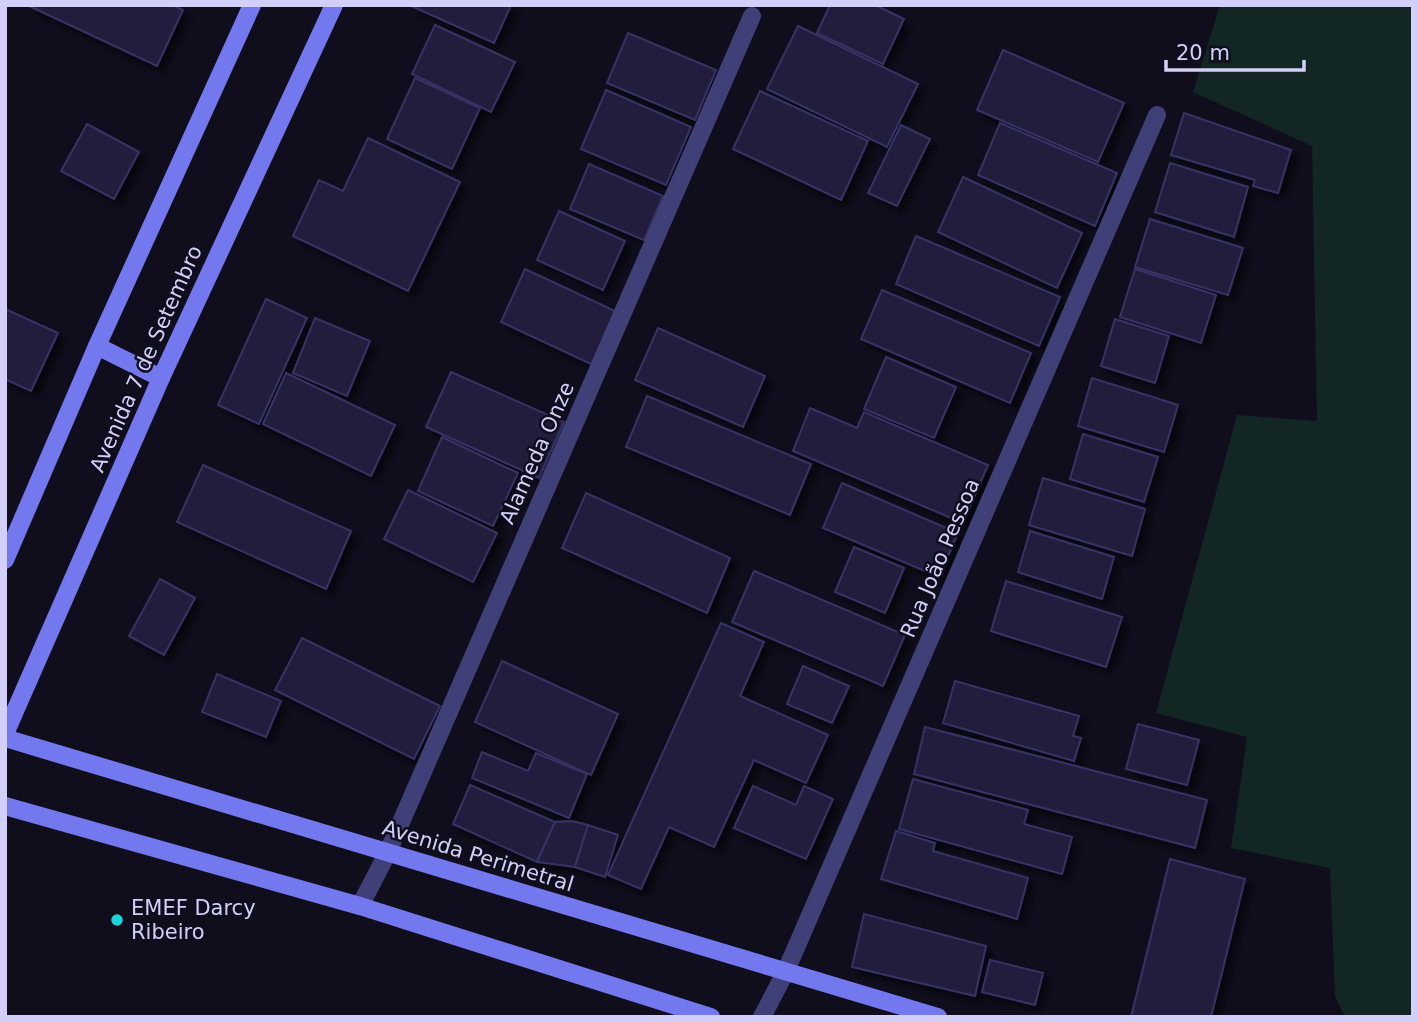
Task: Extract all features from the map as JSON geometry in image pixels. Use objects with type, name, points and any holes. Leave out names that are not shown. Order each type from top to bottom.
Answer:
[{"type":"street","points":[[5,560],[97,346],[252,5]]},
{"type":"street","name":"Avenida 7 de Setembro","points":[[5,736],[161,378],[334,5]]},
{"type":"street","name":"Alameda Onze","points":[[360,906],[388,852],[752,16]]},
{"type":"street","name":"Rua João Pessoa","points":[[762,1017],[785,973],[1157,115]]},
{"type":"street","points":[[97,346],[161,378]]},
{"type":"street","name":"Avenida Perimetral","points":[[5,736],[938,1017]]},
{"type":"street","points":[[5,806],[360,906],[712,1017]]},
{"type":"green space","points":[[1220,5],[1413,5],[1413,1017],[1345,1017],[1335,997],[1330,868],[1231,848],[1247,737],[1156,713],[1237,415],[1317,421],[1312,146],[1193,92]]},
{"type":"building","points":[[27,5],[172,5],[183,10],[157,66]]},
{"type":"building","points":[[409,5],[511,5],[494,43]]},
{"type":"building","points":[[830,5],[875,5],[904,19],[883,64],[817,33]]},
{"type":"building","points":[[435,25],[515,62],[491,112],[412,74]]},
{"type":"building","points":[[798,26],[918,84],[887,147],[767,89]]},
{"type":"building","points":[[628,33],[716,70],[695,120],[607,83]]},
{"type":"building","points":[[1003,50],[1124,103],[1098,162],[977,110]]},
{"type":"building","points":[[415,78],[480,108],[452,169],[387,139]]},
{"type":"building","points":[[606,90],[691,127],[666,185],[581,149]]},
{"type":"building","points":[[760,91],[868,141],[841,200],[733,149]]},
{"type":"building","points":[[1184,113],[1291,150],[1278,193],[1253,186],[1255,180],[1171,155]]},
{"type":"building","points":[[1000,123],[1117,173],[1095,226],[978,175]]},
{"type":"building","points":[[87,124],[139,152],[114,199],[61,171]]},
{"type":"building","points":[[901,125],[930,139],[897,206],[868,193]]},
{"type":"building","points":[[368,138],[460,182],[408,291],[293,236],[319,180],[343,191]]},
{"type":"building","points":[[1170,163],[1248,187],[1234,237],[1155,212]]},
{"type":"building","points":[[589,164],[663,196],[644,240],[570,209]]},
{"type":"building","points":[[963,177],[1082,233],[1057,288],[938,232]]},
{"type":"building","points":[[559,211],[625,241],[603,290],[537,260]]},
{"type":"building","points":[[1150,219],[1243,248],[1228,295],[1135,267]]},
{"type":"building","points":[[916,236],[1060,297],[1039,346],[896,284]]},
{"type":"building","points":[[525,269],[617,312],[593,365],[501,322]]},
{"type":"building","points":[[1135,269],[1216,295],[1201,343],[1120,317]]},
{"type":"building","points":[[882,290],[1031,353],[1010,403],[861,339]]},
{"type":"building","points":[[266,299],[307,318],[259,424],[218,405]]},
{"type":"building","points":[[5,309],[58,333],[31,391],[5,379]]},
{"type":"building","points":[[315,318],[370,341],[347,396],[293,373]]},
{"type":"building","points":[[1115,319],[1169,336],[1155,383],[1101,366]]},
{"type":"building","points":[[658,328],[765,376],[743,427],[635,380]]},
{"type":"building","points":[[886,357],[956,387],[934,438],[864,409]]},
{"type":"building","points":[[451,372],[564,422],[539,478],[426,427]]},
{"type":"building","points":[[286,373],[395,425],[371,476],[263,424]]},
{"type":"building","points":[[1092,378],[1178,405],[1164,452],[1078,426]]},
{"type":"building","points":[[647,396],[811,464],[790,515],[626,447]]},
{"type":"building","points":[[810,408],[857,428],[864,412],[988,465],[963,523],[793,451]]},
{"type":"building","points":[[1083,434],[1158,457],[1144,502],[1070,479]]},
{"type":"building","points":[[442,437],[518,473],[493,526],[418,491]]},
{"type":"building","points":[[203,465],[351,531],[326,589],[177,522]]},
{"type":"building","points":[[1043,478],[1145,509],[1132,556],[1029,525]]},
{"type":"building","points":[[842,483],[958,533],[939,577],[823,528]]},
{"type":"building","points":[[408,490],[497,533],[473,582],[384,539]]},
{"type":"building","points":[[586,493],[730,558],[707,613],[562,548]]},
{"type":"building","points":[[1030,531],[1114,557],[1102,599],[1018,572]]},
{"type":"building","points":[[854,547],[904,568],[885,613],[835,592]]},
{"type":"building","points":[[754,571],[905,635],[883,686],[732,622]]},
{"type":"building","points":[[160,579],[195,598],[164,655],[129,636]]},
{"type":"building","points":[[1006,581],[1122,617],[1106,667],[991,631]]},
{"type":"building","points":[[721,623],[764,642],[740,696],[828,735],[806,783],[754,760],[714,847],[669,827],[641,889],[608,875]]},
{"type":"building","points":[[302,638],[440,706],[414,759],[275,690]]},
{"type":"building","points":[[502,661],[618,714],[591,775],[475,722]]},
{"type":"building","points":[[803,666],[849,686],[832,723],[787,704]]},
{"type":"building","points":[[217,674],[281,701],[266,737],[202,712]]},
{"type":"building","points":[[955,681],[1079,716],[1073,736],[1081,738],[1074,761],[943,723]]},
{"type":"building","points":[[1138,724],[1199,740],[1187,785],[1126,769]]},
{"type":"building","points":[[925,727],[1207,800],[1195,848],[914,774]]},
{"type":"building","points":[[482,752],[528,771],[536,753],[587,774],[569,818],[472,778]]},
{"type":"building","points":[[913,779],[1028,810],[1024,824],[1072,837],[1062,874],[899,829]]},
{"type":"building","points":[[470,785],[555,822],[537,862],[453,824]]},
{"type":"building","points":[[753,786],[796,805],[804,786],[833,799],[806,859],[734,828]]},
{"type":"building","points":[[572,821],[588,825],[575,867],[537,862],[555,822]]},
{"type":"building","points":[[588,825],[618,835],[605,877],[575,867]]},
{"type":"building","points":[[896,831],[935,843],[933,851],[1028,878],[1017,919],[881,879]]},
{"type":"building","points":[[1170,859],[1245,879],[1211,1017],[1131,1017]]},
{"type":"building","points":[[864,914],[986,946],[975,996],[852,967]]},
{"type":"building","points":[[990,960],[1043,973],[1035,1005],[982,992]]},
{"type":"place","name":"EMEF Darcy Ribeiro","points":[[117,920]]}]
